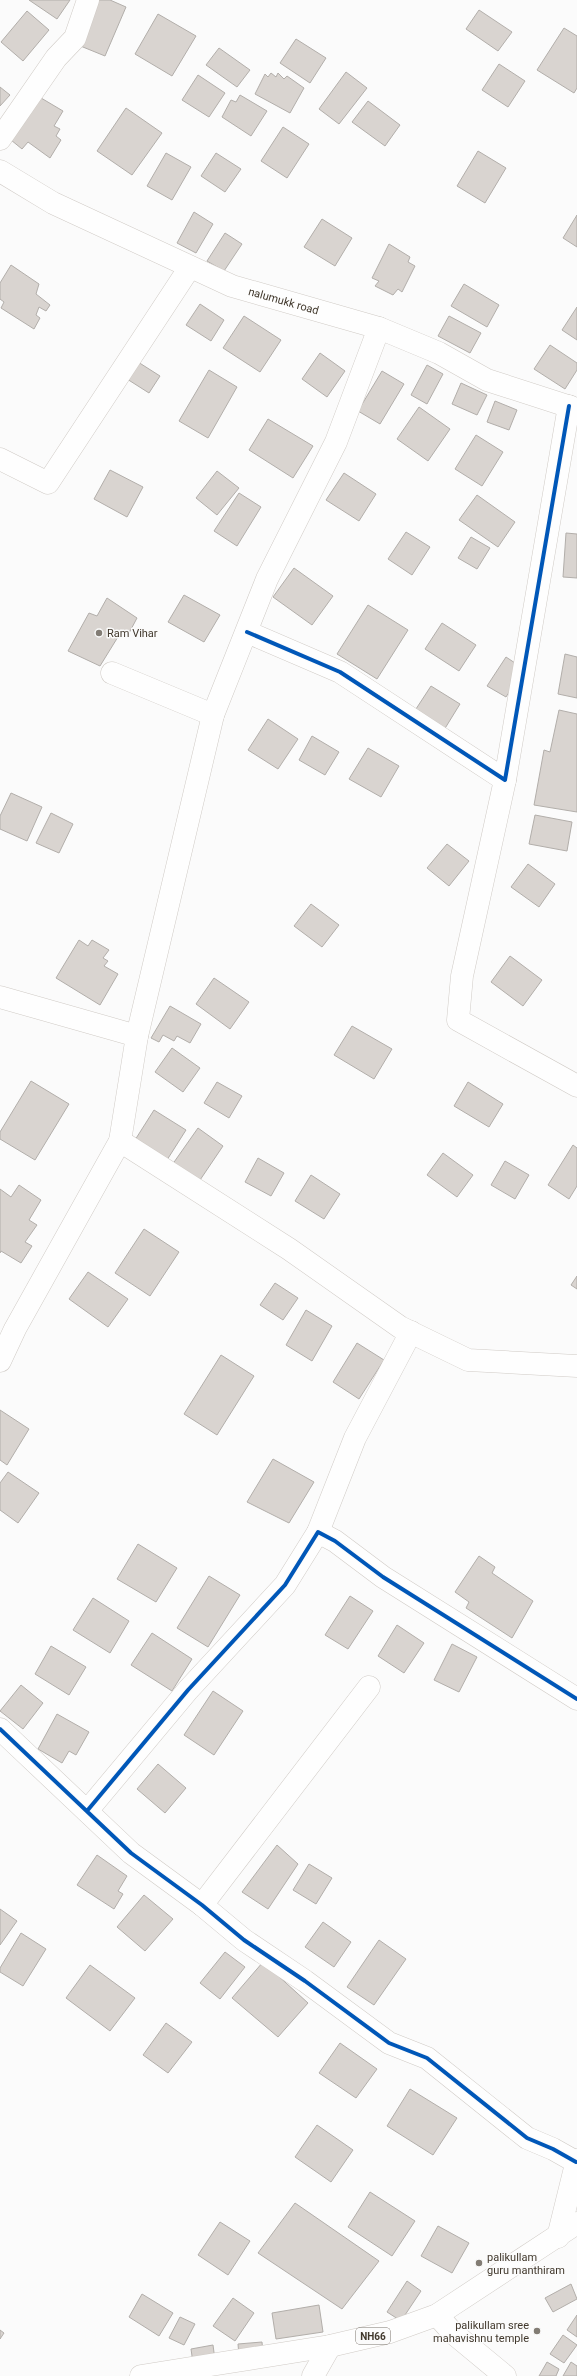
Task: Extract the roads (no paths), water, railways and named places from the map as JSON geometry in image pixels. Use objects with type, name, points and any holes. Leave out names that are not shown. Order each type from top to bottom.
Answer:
[{"type":"main road","points":[[0,139],[56,58],[75,38],[88,0]]},
{"type":"main road","name":"nalumukk road","points":[[0,171],[53,203],[232,286],[380,328],[439,353],[486,380],[573,407]]},
{"type":"main road","points":[[0,459],[48,483],[190,267]]},
{"type":"main road","points":[[0,1361],[15,1329],[120,1141],[137,1036],[213,715],[267,579],[336,442],[380,328]]},
{"type":"main road","points":[[573,407],[505,780],[462,976],[458,1020],[577,1086]]},
{"type":"main road","points":[[246,632],[340,672],[505,780]]},
{"type":"main road","points":[[112,673],[213,715]]},
{"type":"main road","points":[[0,997],[137,1036]]},
{"type":"main road","points":[[120,1141],[289,1250],[400,1327],[468,1360],[577,1366]]},
{"type":"main road","points":[[87,1810],[188,1690],[285,1585],[318,1532],[355,1438],[411,1332]]},
{"type":"main road","points":[[318,1532],[335,1541],[382,1576],[577,1698]]},
{"type":"main road","points":[[202,1905],[369,1687]]},
{"type":"main road","points":[[0,1729],[131,1853],[202,1905],[244,1940],[305,1981],[389,2043],[427,2058],[527,2138],[554,2149],[576,2161],[558,2237]]},
{"type":"main road","name":"NH66","points":[[141,2376],[330,2346],[390,2332],[437,2315],[558,2237],[577,2223]]},
{"type":"main road","points":[[437,2315],[453,2333],[505,2376]]},
{"type":"main road","points":[[313,2376],[330,2346]]},
{"type":"place","name":"Ram Vihar","points":[[99,633]]},
{"type":"place","name":"palikullam guru manthiram","points":[[479,2263]]},
{"type":"place","name":"palikullam sree mahavishnu temple","points":[[537,2331]]}]
